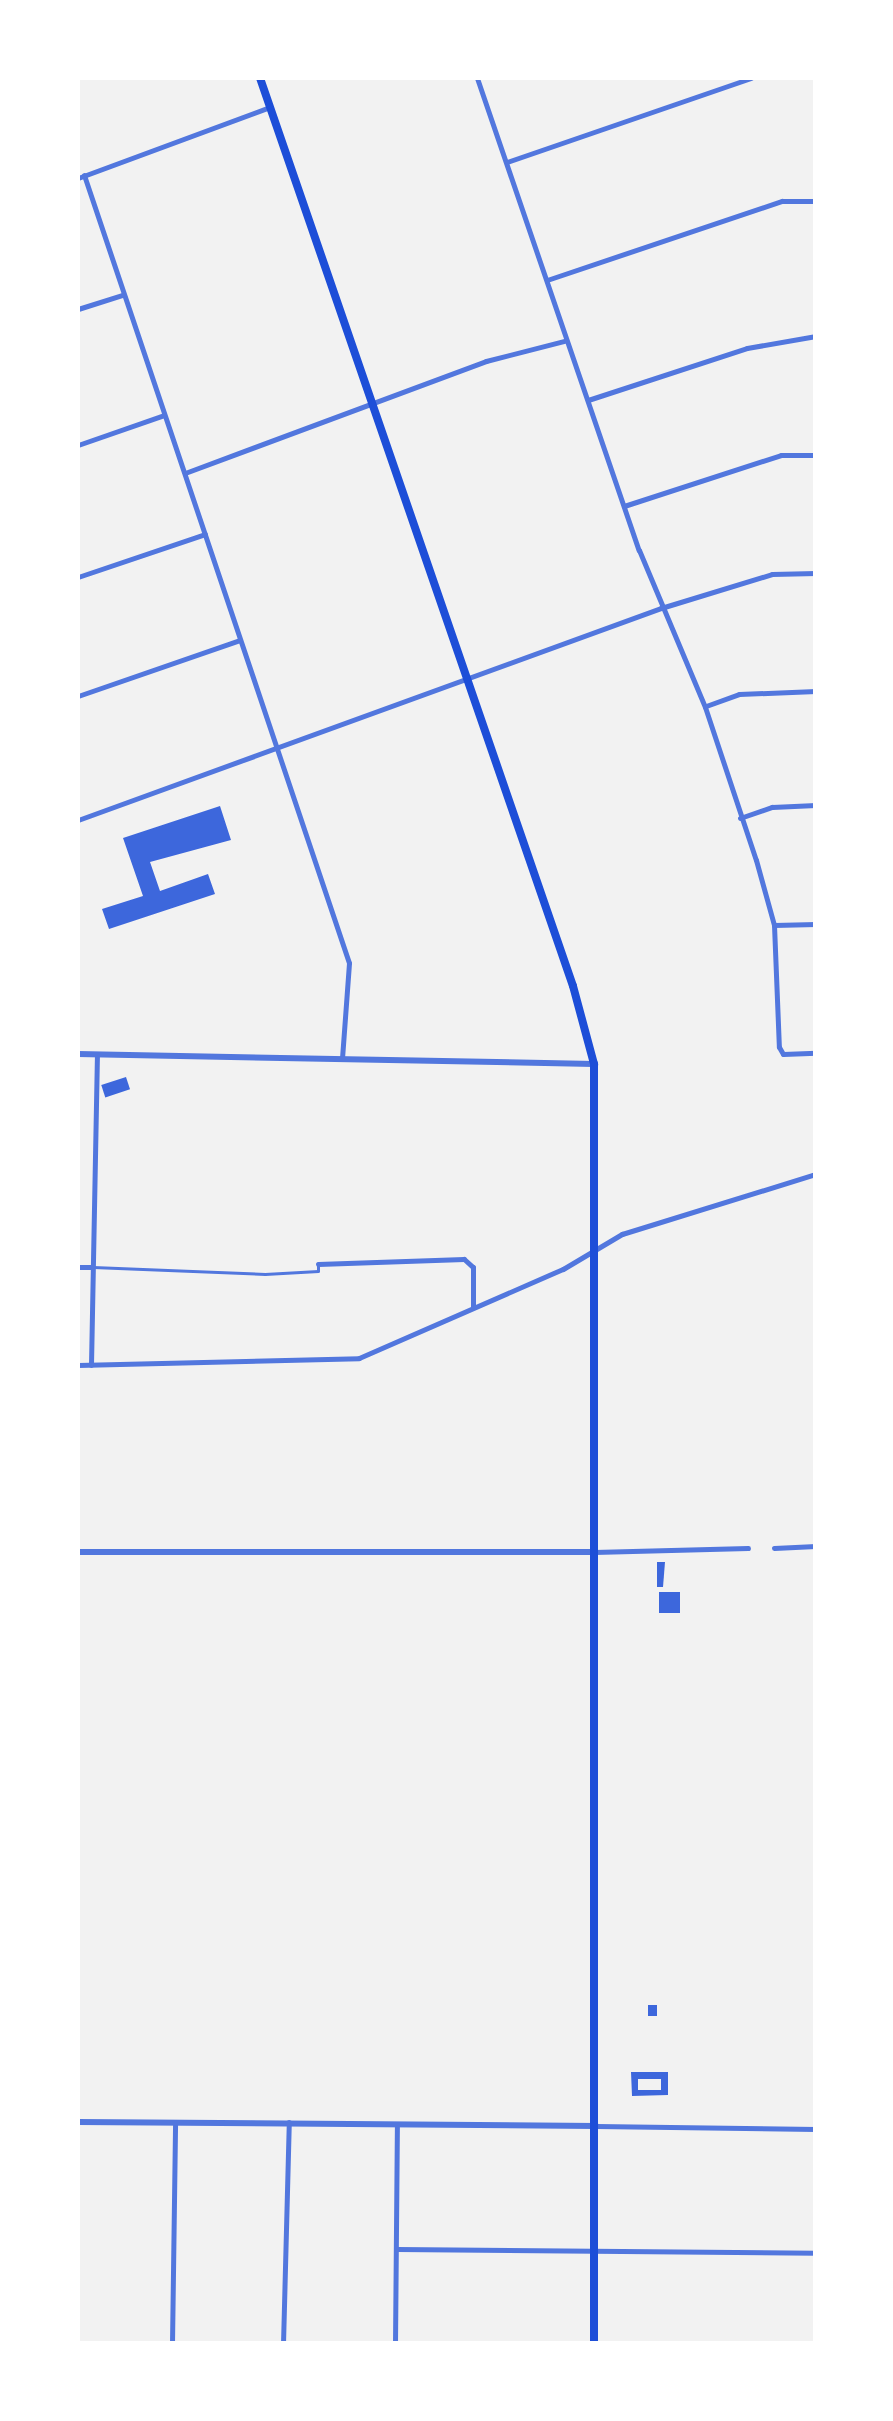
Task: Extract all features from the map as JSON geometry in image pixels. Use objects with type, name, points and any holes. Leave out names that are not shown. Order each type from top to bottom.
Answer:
[{"type":"main road","points":[[260,78],[468,676],[594,1064],[594,2344]]},
{"type":"street","points":[[478,78],[624,506],[661,608],[705,707],[774,924],[776,1030],[783,1054],[816,1053]]},
{"type":"street","points":[[507,162],[752,78]]},
{"type":"street","points":[[270,107],[80,176],[278,744],[349,963],[342,1061]]},
{"type":"street","points":[[545,281],[782,201],[816,201]]},
{"type":"street","points":[[78,310],[123,295]]},
{"type":"street","points":[[587,401],[746,348],[816,336]]},
{"type":"street","points":[[185,473],[524,348],[565,341]]},
{"type":"street","points":[[78,445],[164,414]]},
{"type":"street","points":[[624,506],[781,456],[816,455]]},
{"type":"street","points":[[78,578],[205,534]]},
{"type":"street","points":[[78,820],[278,744],[661,608],[772,574],[816,573]]},
{"type":"street","points":[[78,696],[241,640]]},
{"type":"street","points":[[705,707],[739,694],[816,691]]},
{"type":"street","points":[[740,818],[772,807],[816,805]]},
{"type":"street","points":[[774,924],[816,924]]},
{"type":"street","points":[[78,1054],[594,1064]]},
{"type":"street","points":[[91,1365],[96,1054]]},
{"type":"street","points":[[78,1365],[358,1358],[592,1254],[654,1222],[816,1174]]},
{"type":"street","points":[[318,1264],[464,1259],[474,1266],[473,1308]]},
{"type":"street","points":[[78,1267],[91,1267]]},
{"type":"street","points":[[774,1548],[816,1546]]},
{"type":"street","points":[[78,1552],[594,1552],[748,1548]]},
{"type":"street","points":[[283,2344],[289,2121]]},
{"type":"street","points":[[78,2122],[397,2122],[816,2129]]},
{"type":"street","points":[[172,2344],[176,2122]]},
{"type":"street","points":[[395,2344],[397,2122]]},
{"type":"street","points":[[397,2249],[816,2254]]},
{"type":"lane","points":[[91,1267],[266,1274],[318,1271],[318,1264]]},
{"type":"building","points":[[220,806],[231,840],[150,862],[160,891],[208,874],[215,894],[109,929],[102,909],[143,896],[123,838]]},
{"type":"building","points":[[126,1077],[130,1089],[105,1097],[101,1085]]},
{"type":"building","points":[[657,1562],[665,1562],[663,1587],[657,1587]]},
{"type":"building","points":[[659,1592],[680,1592],[680,1613],[659,1613]]},
{"type":"building","points":[[648,2005],[657,2005],[657,2016],[648,2016]]},
{"type":"building","points":[[631,2072],[668,2072],[668,2095],[632,2096]],"holes":[[[638,2079],[661,2079],[661,2090],[638,2090]]]}]
